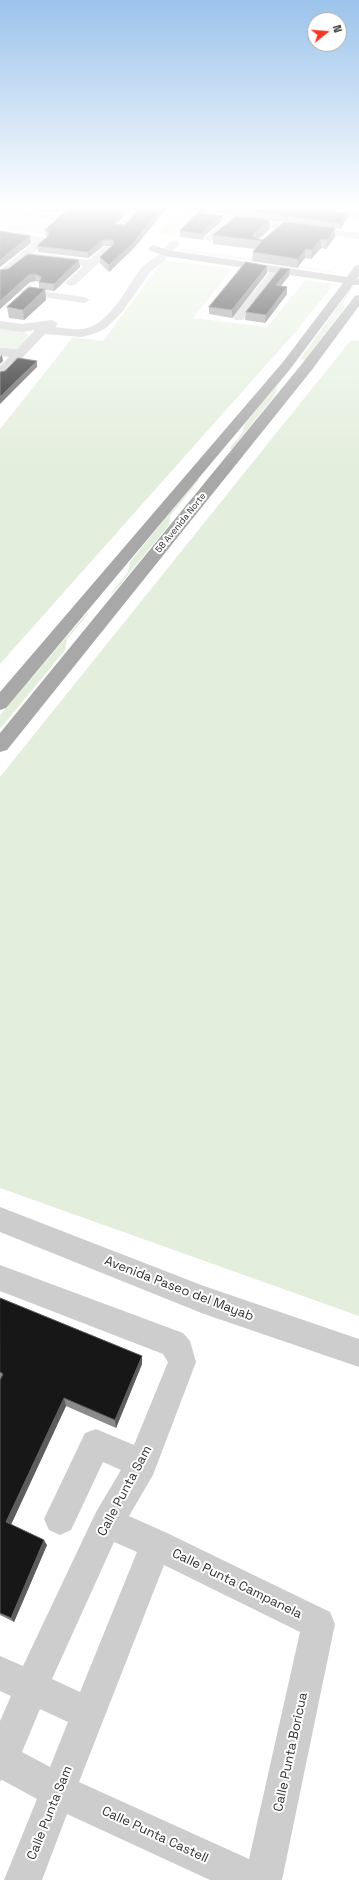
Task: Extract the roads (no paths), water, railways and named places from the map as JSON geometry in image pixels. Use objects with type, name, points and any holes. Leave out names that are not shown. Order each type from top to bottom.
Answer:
[{"type":"main road","name":"58 Avenida Norte","points":[[0,704],[287,365],[341,295]]},
{"type":"main road","name":"58 Avenida Norte","points":[[0,746],[306,368],[359,298]]},
{"type":"main road","points":[[287,365],[306,368]]},
{"type":"main road","points":[[197,471],[219,475]]},
{"type":"main road","points":[[88,601],[113,607]]},
{"type":"street","points":[[16,302],[24,295]]},
{"type":"street","points":[[61,295],[84,300]]},
{"type":"street","points":[[0,325],[22,328],[59,323],[81,333],[94,331],[107,322],[127,295]]},
{"type":"street","points":[[239,317],[257,295]]},
{"type":"street","points":[[0,373],[42,330],[67,327]]},
{"type":"street","points":[[0,352],[10,354],[21,352]]},
{"type":"street","name":"Avenida Paseo del Mayab","points":[[0,1220],[204,1300],[359,1353]]},
{"type":"street","name":"Calle Punta Sam","points":[[0,1278],[173,1343],[180,1351],[182,1362],[142,1464],[107,1523],[31,1688],[0,1761]]},
{"type":"street","points":[[60,1519],[96,1444],[142,1464]]},
{"type":"street","name":"Calle Punta Campanela","points":[[107,1523],[156,1544],[318,1624]]},
{"type":"street","name":"Calle Punta Sam","points":[[23,1880],[156,1544]]},
{"type":"street","name":"Calle Punta Boricua","points":[[264,1880],[318,1624]]},
{"type":"street","points":[[0,1673],[89,1714]]},
{"type":"street","name":"Calle Punta Castell","points":[[0,1761],[58,1791],[252,1880]]}]
